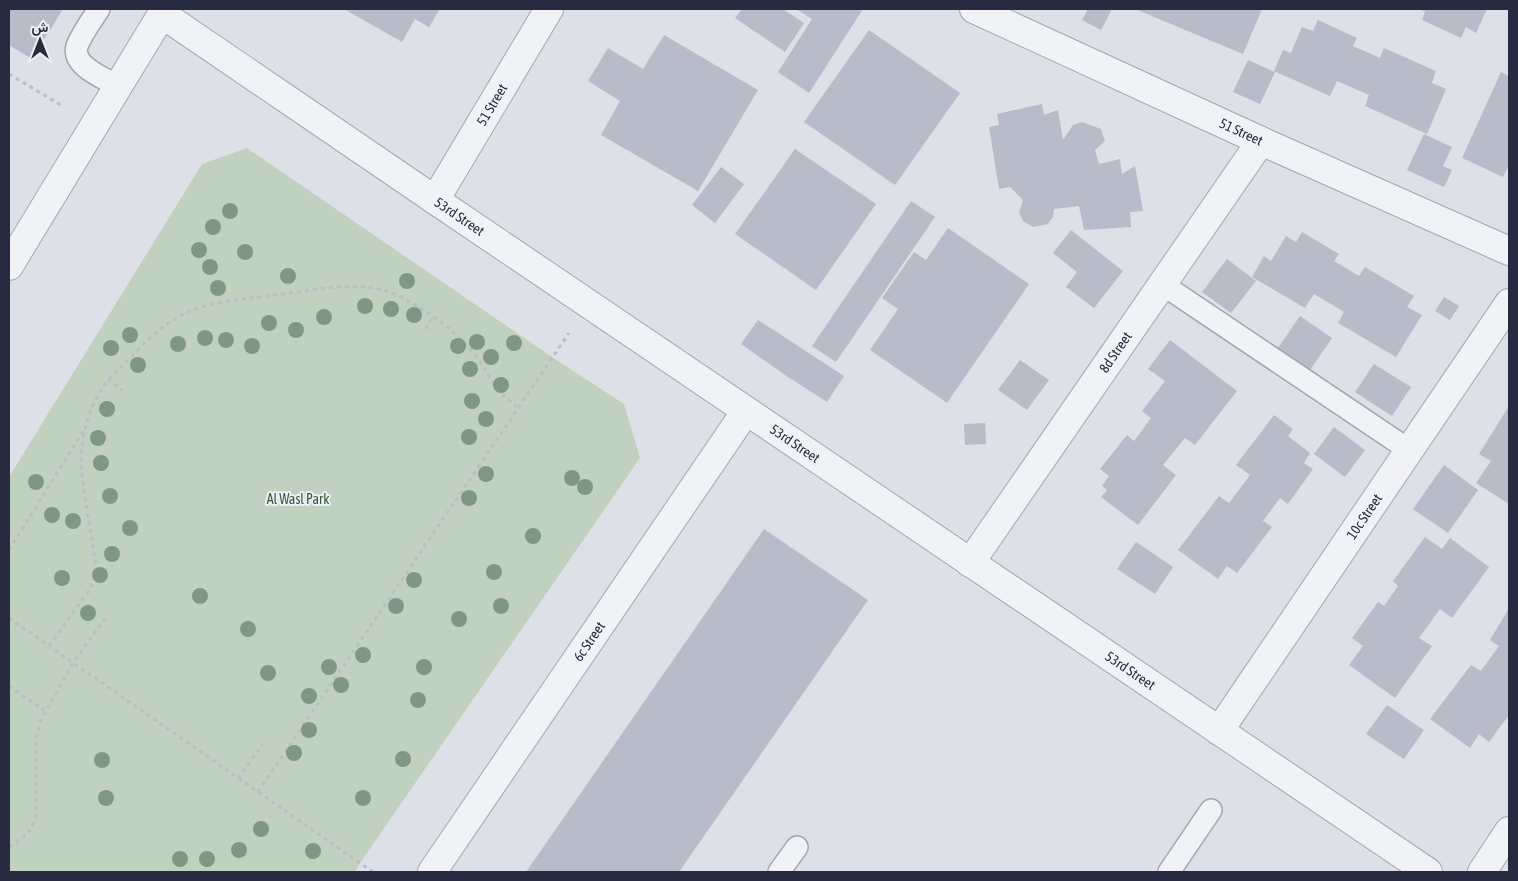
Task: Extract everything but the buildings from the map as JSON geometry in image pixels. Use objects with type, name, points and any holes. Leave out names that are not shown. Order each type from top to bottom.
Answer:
[{"type":"street","name":"51 Street","points":[[435,200],[549,9]]},
{"type":"street","name":"51 Street","points":[[974,9],[1261,142],[1509,251]]},
{"type":"street","points":[[9,266],[164,11]]},
{"type":"street","name":"53rd Street","points":[[164,11],[435,200],[1428,872]]},
{"type":"street","name":"8d Street","points":[[970,562],[1261,142]]},
{"type":"street","name":"10c Street","points":[[1219,731],[1509,303]]},
{"type":"street","name":"6c Street","points":[[432,872],[746,411]]},
{"type":"street","points":[[1482,872],[1509,831]]},
{"type":"lane","points":[[99,9],[77,47],[77,56],[81,64],[118,86]]},
{"type":"lane","points":[[1162,284],[1409,450]]},
{"type":"lane","points":[[1168,872],[1211,810]]},
{"type":"lane","points":[[779,872],[797,847]]},
{"type":"path","points":[[9,74],[94,125]]},
{"type":"path","points":[[9,550],[84,429],[94,403],[108,379],[156,331],[177,317],[200,307],[345,286],[371,288],[397,296],[433,316],[462,341],[476,356],[499,390],[518,408]]},
{"type":"path","points":[[258,792],[588,304]]},
{"type":"path","points":[[426,329],[433,316]]},
{"type":"path","points":[[108,379],[122,390]]},
{"type":"path","points":[[49,646],[90,589],[95,577],[96,566],[81,458],[84,429]]},
{"type":"path","points":[[9,618],[373,872]]},
{"type":"path","points":[[9,847],[28,834],[34,824],[36,813],[36,740],[41,720],[73,663],[105,618]]},
{"type":"path","points":[[9,686],[45,711]]},
{"type":"path","points":[[238,778],[263,744]]},
{"type":"green space","name":"Al Wasl Park","points":[[247,148],[552,357],[624,404],[640,458],[355,872],[9,872],[9,477],[202,164]]}]
